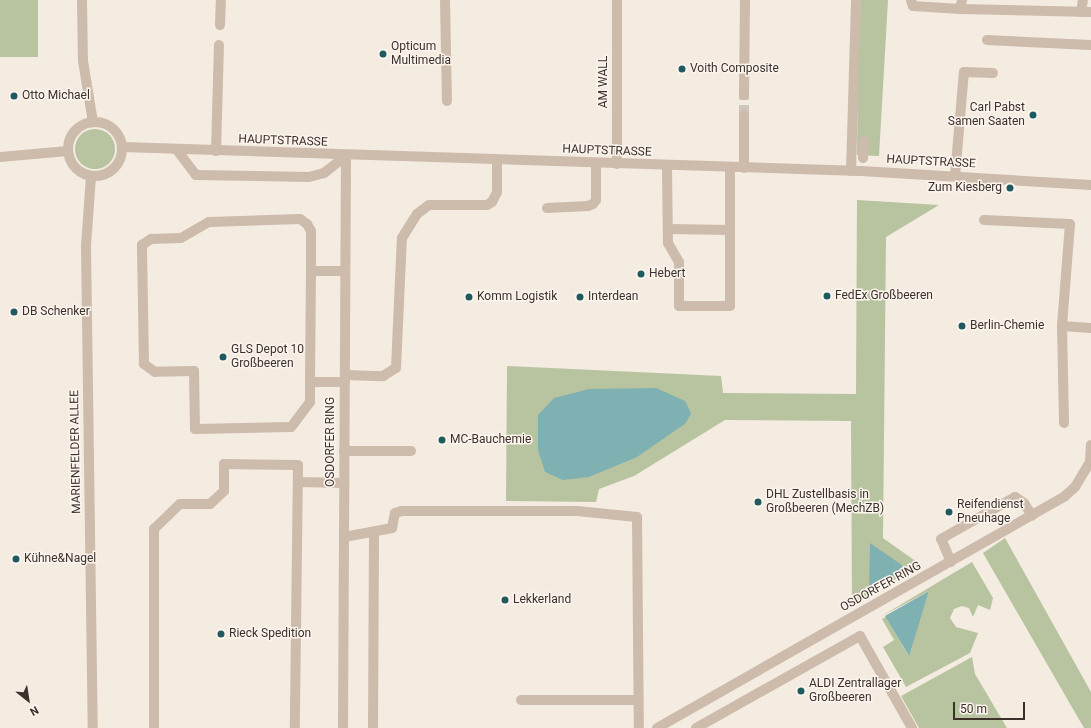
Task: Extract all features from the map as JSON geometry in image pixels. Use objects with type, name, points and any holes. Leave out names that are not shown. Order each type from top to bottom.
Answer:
[{"type":"street","points":[[82,0],[83,61],[93,122]]},
{"type":"street","points":[[220,25],[221,0]]},
{"type":"street","points":[[445,0],[447,101]]},
{"type":"street","name":"AM WALL","points":[[617,0],[617,164]]},
{"type":"street","points":[[744,95],[745,0]]},
{"type":"street","points":[[851,171],[856,0]]},
{"type":"street","points":[[911,0],[913,6],[961,5],[1086,12],[1083,0]]},
{"type":"street","points":[[987,40],[1091,45]]},
{"type":"street","points":[[216,151],[219,45]]},
{"type":"street","points":[[956,176],[964,72],[993,73]]},
{"type":"street","points":[[744,115],[744,168]]},
{"type":"street","points":[[93,122],[109,126],[118,135],[122,147],[121,155],[113,169],[107,173],[91,176],[75,168],[68,151],[74,131],[93,122]]},
{"type":"street","points":[[862,158],[864,141]]},
{"type":"street","name":"HAUPTSTRASSE","points":[[122,147],[346,156],[851,171],[1091,185]]},
{"type":"street","points":[[177,150],[196,176],[309,177],[324,173],[346,156]]},
{"type":"street","points":[[0,157],[68,151]]},
{"type":"street","name":"OSDORFER RING","points":[[343,728],[346,156]]},
{"type":"street","points":[[310,382],[383,376],[396,368],[402,238],[417,214],[429,205],[487,205],[492,202],[497,192],[497,160]]},
{"type":"street","points":[[547,208],[588,206],[593,204],[596,200],[596,163]]},
{"type":"street","points":[[667,166],[668,243],[679,262],[679,306],[730,306],[730,167]]},
{"type":"street","name":"MARIENFELDER ALLEE","points":[[91,176],[86,246],[94,728]]},
{"type":"street","points":[[300,219],[308,224],[311,230],[311,271],[310,402],[291,427],[195,428],[194,371],[155,372],[144,364],[142,245],[151,239],[180,238],[209,222],[300,219]]},
{"type":"street","points":[[984,220],[1070,224],[1062,326],[1064,423]]},
{"type":"street","points":[[668,228],[730,230]]},
{"type":"street","points":[[311,271],[345,271]]},
{"type":"street","points":[[1062,326],[1091,328]]},
{"type":"street","name":"OSDORFER RING","points":[[657,728],[1065,496],[1075,487],[1090,462],[1091,445]]},
{"type":"street","points":[[344,451],[411,451]]},
{"type":"street","points":[[154,728],[154,529],[180,504],[210,504],[224,491],[224,464],[298,465],[295,728]]},
{"type":"street","points":[[298,482],[344,483]]},
{"type":"street","points":[[951,562],[941,539],[1015,497],[1024,503],[1032,516]]},
{"type":"street","points":[[344,537],[392,528],[394,513],[402,511],[577,511],[637,517],[639,728]]},
{"type":"street","points":[[373,728],[374,532]]},
{"type":"street","points":[[696,728],[860,636],[912,728]]},
{"type":"street","points":[[520,700],[638,700]]},
{"type":"green space","points":[[0,0],[38,0],[38,57],[0,57]]},
{"type":"green space","points":[[859,0],[888,0],[879,156],[857,155]]},
{"type":"green space","points":[[95,129],[109,135],[115,149],[109,163],[95,169],[81,163],[75,149],[81,135]]},
{"type":"green space","points":[[857,200],[939,205],[886,237],[883,538],[921,565],[852,604],[851,421],[725,420],[634,476],[599,489],[596,502],[506,501],[507,366],[721,376],[723,393],[856,394]]},
{"type":"green space","points":[[1005,538],[1091,692],[1091,728],[1084,728],[983,553]]},
{"type":"green space","points":[[972,562],[993,598],[990,610],[978,605],[973,617],[969,608],[962,606],[954,609],[950,618],[956,627],[978,633],[970,653],[906,687],[883,647],[894,640],[882,619],[886,617],[908,655],[929,591],[880,617]]},
{"type":"green space","points":[[972,657],[975,674],[1007,728],[919,728],[901,696]]},
{"type":"water","points":[[656,388],[685,401],[691,413],[686,423],[637,457],[589,477],[563,480],[545,472],[538,450],[538,415],[554,398],[589,389]]},
{"type":"water","points":[[870,543],[906,568],[869,589]]},
{"type":"water","points":[[929,591],[909,656],[885,616]]},
{"type":"tunnel","points":[[744,95],[744,115]]},
{"type":"place","name":"Opticum Multimedia","points":[[383,54]]},
{"type":"place","name":"Voith Composite","points":[[682,69]]},
{"type":"place","name":"Otto Michael","points":[[14,96]]},
{"type":"place","name":"Carl Pabst Samen Saaten","points":[[1033,115]]},
{"type":"place","name":"Zum Kiesberg","points":[[1010,188]]},
{"type":"place","name":"Hebert","points":[[641,274]]},
{"type":"place","name":"FedEx Großbeeren","points":[[827,296]]},
{"type":"place","name":"Komm Logistik","points":[[469,297]]},
{"type":"place","name":"Interdean","points":[[580,297]]},
{"type":"place","name":"DB Schenker","points":[[14,312]]},
{"type":"place","name":"Berlin-Chemie","points":[[962,326]]},
{"type":"place","name":"GLS Depot 10 Großbeeren","points":[[223,357]]},
{"type":"place","name":"MC-Bauchemie","points":[[442,440]]},
{"type":"place","name":"DHL Zustellbasis in Großbeeren (MechZB)","points":[[758,502]]},
{"type":"place","name":"Reifendienst Pneuhage","points":[[949,512]]},
{"type":"place","name":"Kühne&Nagel","points":[[16,559]]},
{"type":"place","name":"Lekkerland","points":[[505,600]]},
{"type":"place","name":"Rieck Spedition","points":[[221,634]]},
{"type":"place","name":"ALDI Zentrallager Großbeeren","points":[[801,691]]}]
